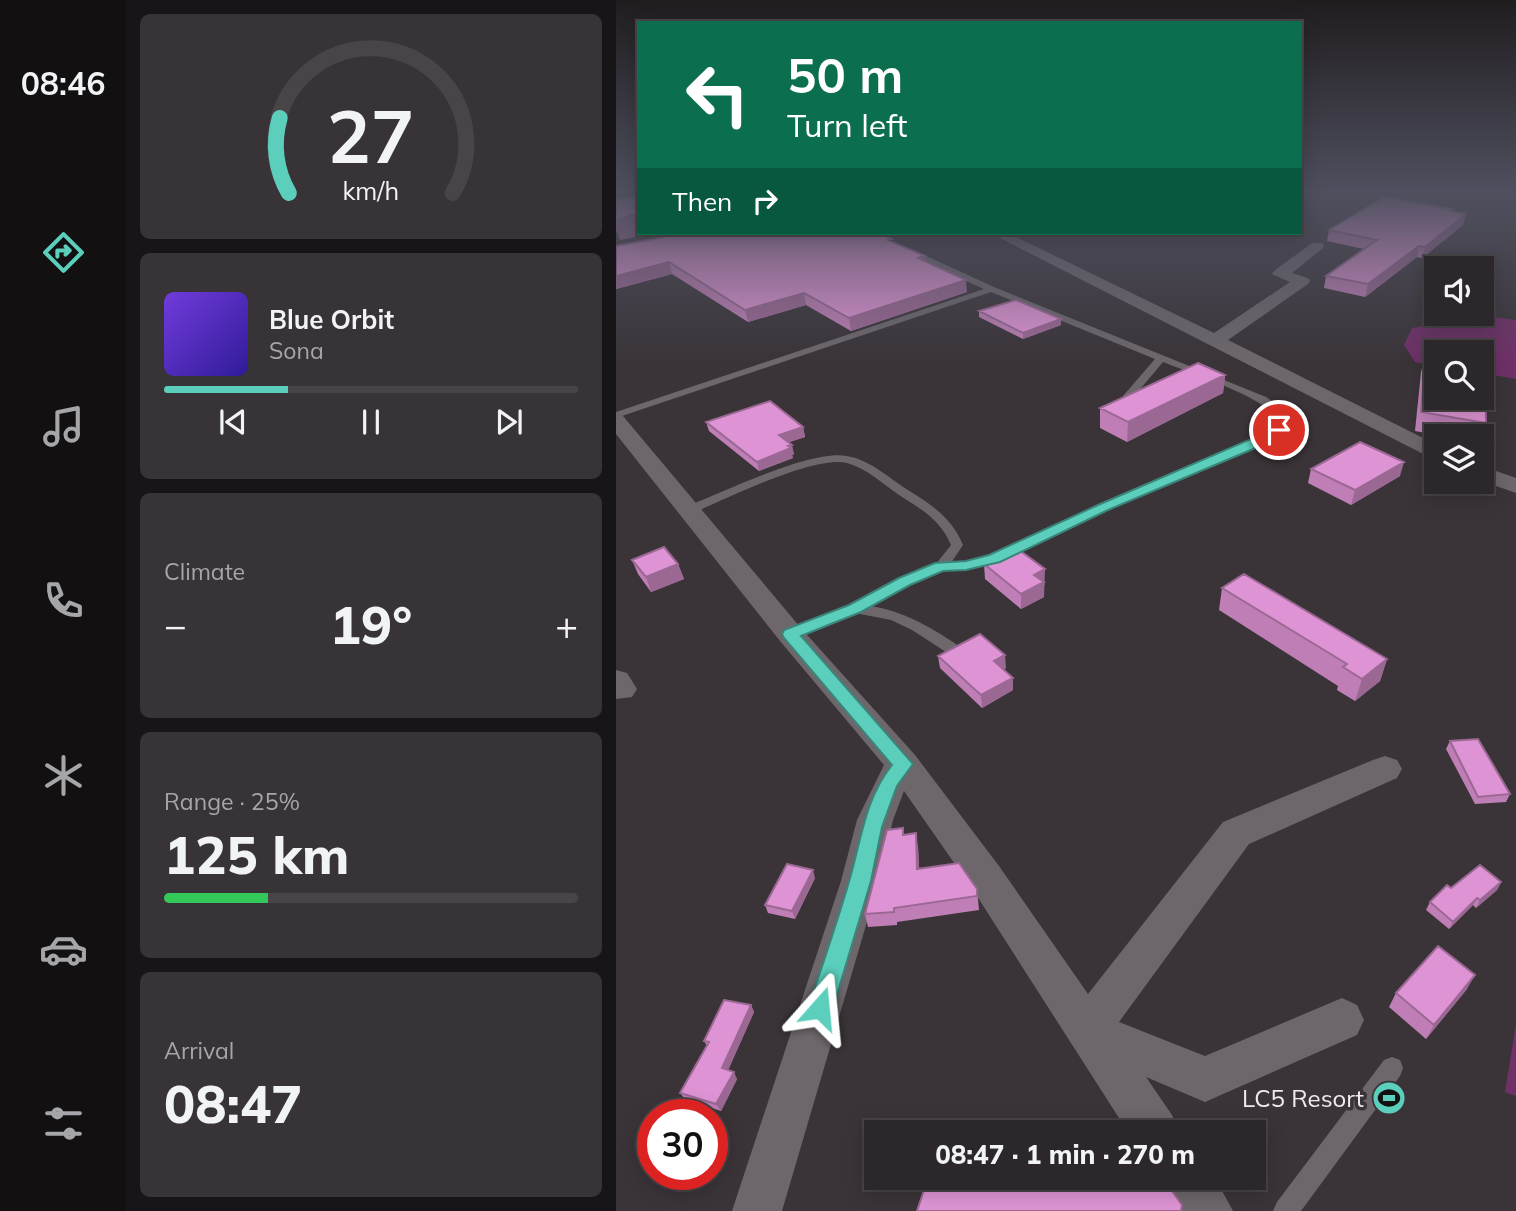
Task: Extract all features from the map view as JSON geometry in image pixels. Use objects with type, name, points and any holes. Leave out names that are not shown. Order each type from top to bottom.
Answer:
[{"type":"street","points":[[1033,250],[1424,447]]},
{"type":"street","points":[[1215,341],[1302,281],[1280,274],[1312,250]]},
{"type":"street","points":[[616,418],[790,634],[903,764],[986,877],[1147,1120]]},
{"type":"street","points":[[1494,477],[1516,485]]},
{"type":"street","points":[[757,1211],[860,881],[872,827],[888,783],[903,764]]},
{"type":"street","points":[[1086,1031],[1236,833],[1385,769]]},
{"type":"street","points":[[1086,1031],[1205,1079],[1342,1020]]},
{"type":"street","points":[[1194,1190],[1208,1211]]},
{"type":"lane","points":[[790,634],[855,608],[904,581],[941,567],[966,566],[995,558],[1103,508],[1261,441],[1279,430],[1283,420],[1279,411],[1262,399],[991,289],[905,250]]},
{"type":"lane","points":[[616,418],[991,289]]},
{"type":"lane","points":[[1127,398],[1161,358]]},
{"type":"lane","points":[[689,510],[821,460],[849,459],[930,508],[954,533],[957,545],[941,567]]},
{"type":"lane","points":[[855,608],[880,610],[901,617],[951,648]]},
{"type":"lane","points":[[1286,1211],[1392,1068]]},
{"type":"shaded area","points":[[1494,317],[1516,320],[1516,379],[1494,375],[1494,340],[1424,340],[1424,364],[1415,362],[1404,345],[1412,328],[1494,326]]},
{"type":"shaded area","points":[[1516,1024],[1516,1096],[1505,1092]]},
{"type":"building","points":[[616,250],[910,250],[925,256],[918,258],[966,280],[849,318],[804,293],[745,310],[669,262],[616,276]]},
{"type":"building","points":[[1364,250],[1414,250],[1368,284],[1326,276]]},
{"type":"building","points":[[1016,300],[1061,319],[1023,333],[979,311]]},
{"type":"building","points":[[1198,363],[1225,375],[1128,422],[1100,408]]},
{"type":"building","points":[[1424,377],[1424,410],[1486,410],[1486,423],[1421,412]]},
{"type":"building","points":[[770,401],[803,427],[779,435],[792,445],[788,446],[791,448],[757,462],[706,422]]},
{"type":"building","points":[[1360,442],[1404,462],[1355,490],[1311,469]]},
{"type":"building","points":[[664,547],[678,564],[646,577],[632,560]]},
{"type":"building","points":[[1015,547],[1045,569],[1034,575],[1044,582],[1021,594],[984,564]]},
{"type":"building","points":[[1244,574],[1387,659],[1362,679],[1343,667],[1347,664],[1222,588]]},
{"type":"building","points":[[980,634],[1005,655],[994,661],[1013,678],[981,695],[938,656]]},
{"type":"building","points":[[1478,739],[1510,794],[1478,797],[1450,741]]},
{"type":"building","points":[[903,828],[903,835],[916,833],[917,869],[959,863],[977,889],[977,896],[894,908],[894,912],[865,914],[887,830]]},
{"type":"building","points":[[787,864],[813,870],[792,911],[765,905]]},
{"type":"building","points":[[1480,865],[1501,882],[1480,900],[1477,898],[1453,922],[1430,902],[1447,885],[1451,888]]},
{"type":"building","points":[[1438,946],[1475,975],[1434,1025],[1396,993]]},
{"type":"building","points":[[724,1000],[751,1005],[722,1068],[734,1072],[719,1099],[700,1099],[680,1093],[709,1042],[704,1041]]},
{"type":"building","points":[[924,1190],[1168,1190],[1172,1191],[1182,1205],[1181,1211],[917,1211]]},
{"type":"place","name":"LC5 Resort","points":[[1389,1098]]},
{"type":"route","points":[[820,1008],[860,881],[872,827],[888,783],[903,764],[790,634],[855,608],[904,581],[941,567],[966,566],[995,558],[1103,508],[1261,441],[1279,430]]}]
